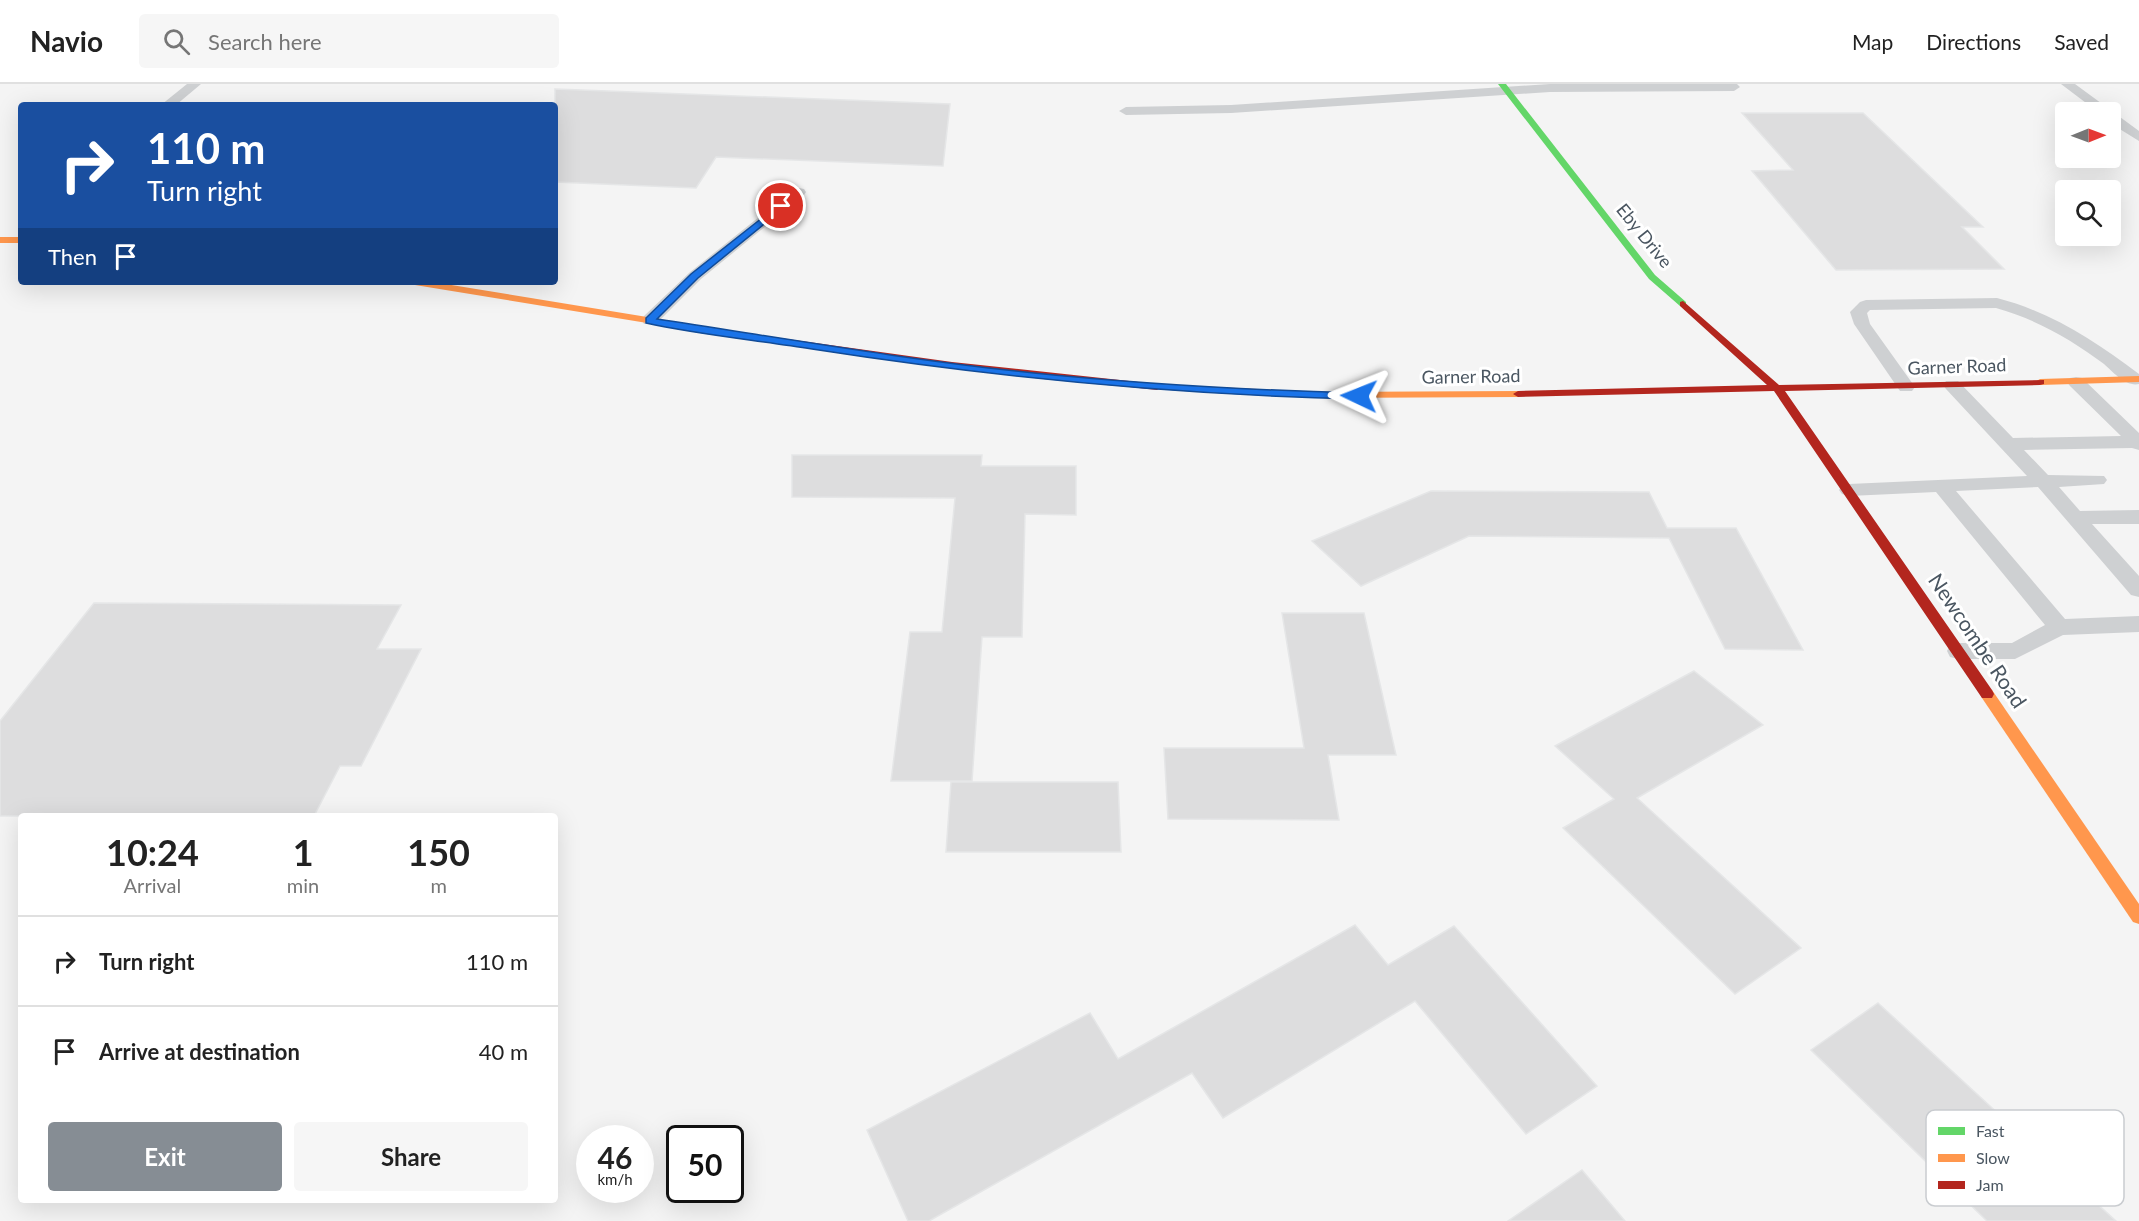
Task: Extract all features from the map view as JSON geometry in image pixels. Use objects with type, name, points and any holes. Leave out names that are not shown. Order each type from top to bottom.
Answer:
[{"type":"main road","name":"Eby Drive","points":[[1505,87],[1652,277],[1779,390]]},
{"type":"main road","points":[[0,240],[18,240]]},
{"type":"main road","name":"Garner Road","points":[[439,285],[898,359],[1035,376],[1275,394],[1380,396],[1779,390],[2137,380]]},
{"type":"main road","name":"Newcombe Road","points":[[1779,390],[2139,917]]},
{"type":"lane","points":[[172,102],[195,84]]},
{"type":"lane","points":[[2067,84],[2092,102]]},
{"type":"lane","points":[[1126,111],[1231,109],[1505,87],[1734,87]]},
{"type":"lane","points":[[2121,124],[2139,137]]},
{"type":"lane","points":[[650,320],[695,276],[799,192]]},
{"type":"lane","points":[[1906,387],[1862,324],[1858,312],[1866,305],[1997,303],[2019,309],[2050,322],[2100,353],[2137,380]]},
{"type":"lane","points":[[2076,382],[2138,443]]},
{"type":"lane","points":[[1952,385],[2043,481],[2139,590]]},
{"type":"lane","points":[[2007,444],[2138,443]]},
{"type":"lane","points":[[1849,490],[2097,480]]},
{"type":"lane","points":[[1942,487],[2059,627]]},
{"type":"lane","points":[[2075,518],[2139,517]]},
{"type":"lane","points":[[1958,651],[2015,651],[2059,627],[2139,624]]},
{"type":"building","points":[[555,89],[950,104],[943,166],[716,157],[696,188],[558,182],[558,102],[555,102]]},
{"type":"building","points":[[1742,113],[1863,113],[1983,227],[1962,227],[2004,269],[1836,270],[1752,171],[1793,170]]},
{"type":"building","points":[[792,455],[982,455],[981,466],[1076,466],[1076,515],[1025,514],[1022,637],[982,637],[972,781],[891,781],[910,632],[942,632],[955,498],[792,497]]},
{"type":"building","points":[[1431,491],[1649,492],[1667,528],[1736,528],[1803,650],[1725,649],[1669,538],[1469,536],[1361,586],[1312,541]]},
{"type":"building","points":[[94,603],[401,605],[377,649],[421,649],[361,766],[340,766],[316,813],[18,813],[18,816],[0,816],[0,721]]},
{"type":"building","points":[[1282,613],[1364,613],[1396,755],[1328,755],[1339,820],[1168,819],[1164,748],[1304,748]]},
{"type":"building","points":[[1694,671],[1763,725],[1637,798],[1801,948],[1735,994],[1563,828],[1614,799],[1555,746]]},
{"type":"building","points":[[951,782],[1118,782],[1121,852],[946,852]]},
{"type":"building","points":[[1355,925],[1388,965],[1454,926],[1597,1086],[1526,1134],[1415,1001],[1223,1118],[1192,1073],[929,1221],[908,1221],[867,1130],[1090,1013],[1118,1059]]},
{"type":"building","points":[[1878,1003],[1995,1110],[1926,1110],[1926,1162],[1811,1050]]},
{"type":"building","points":[[1582,1170],[1625,1221],[1508,1221]]},
{"type":"building","points":[[1972,1206],[2100,1206],[2116,1221],[1987,1221]]},
{"type":"traffic: fast","points":[[1502,84],[1652,277],[1683,304]]},
{"type":"traffic: slow","points":[[0,240],[18,240]]},
{"type":"traffic: slow","points":[[433,285],[751,337]]},
{"type":"traffic: slow","points":[[2040,382],[2139,379]]},
{"type":"traffic: slow","points":[[1157,387],[1317,395],[1518,394]]},
{"type":"traffic: slow","points":[[1987,694],[2139,917]]},
{"type":"traffic: jam","points":[[1683,304],[1779,390],[1987,694]]},
{"type":"traffic: jam","points":[[751,337],[952,365],[1157,387]]},
{"type":"traffic: jam","points":[[1518,394],[2040,382]]},
{"type":"route","points":[[781,206],[695,276],[650,320],[898,359],[1035,376],[1275,394],[1359,396]]}]
